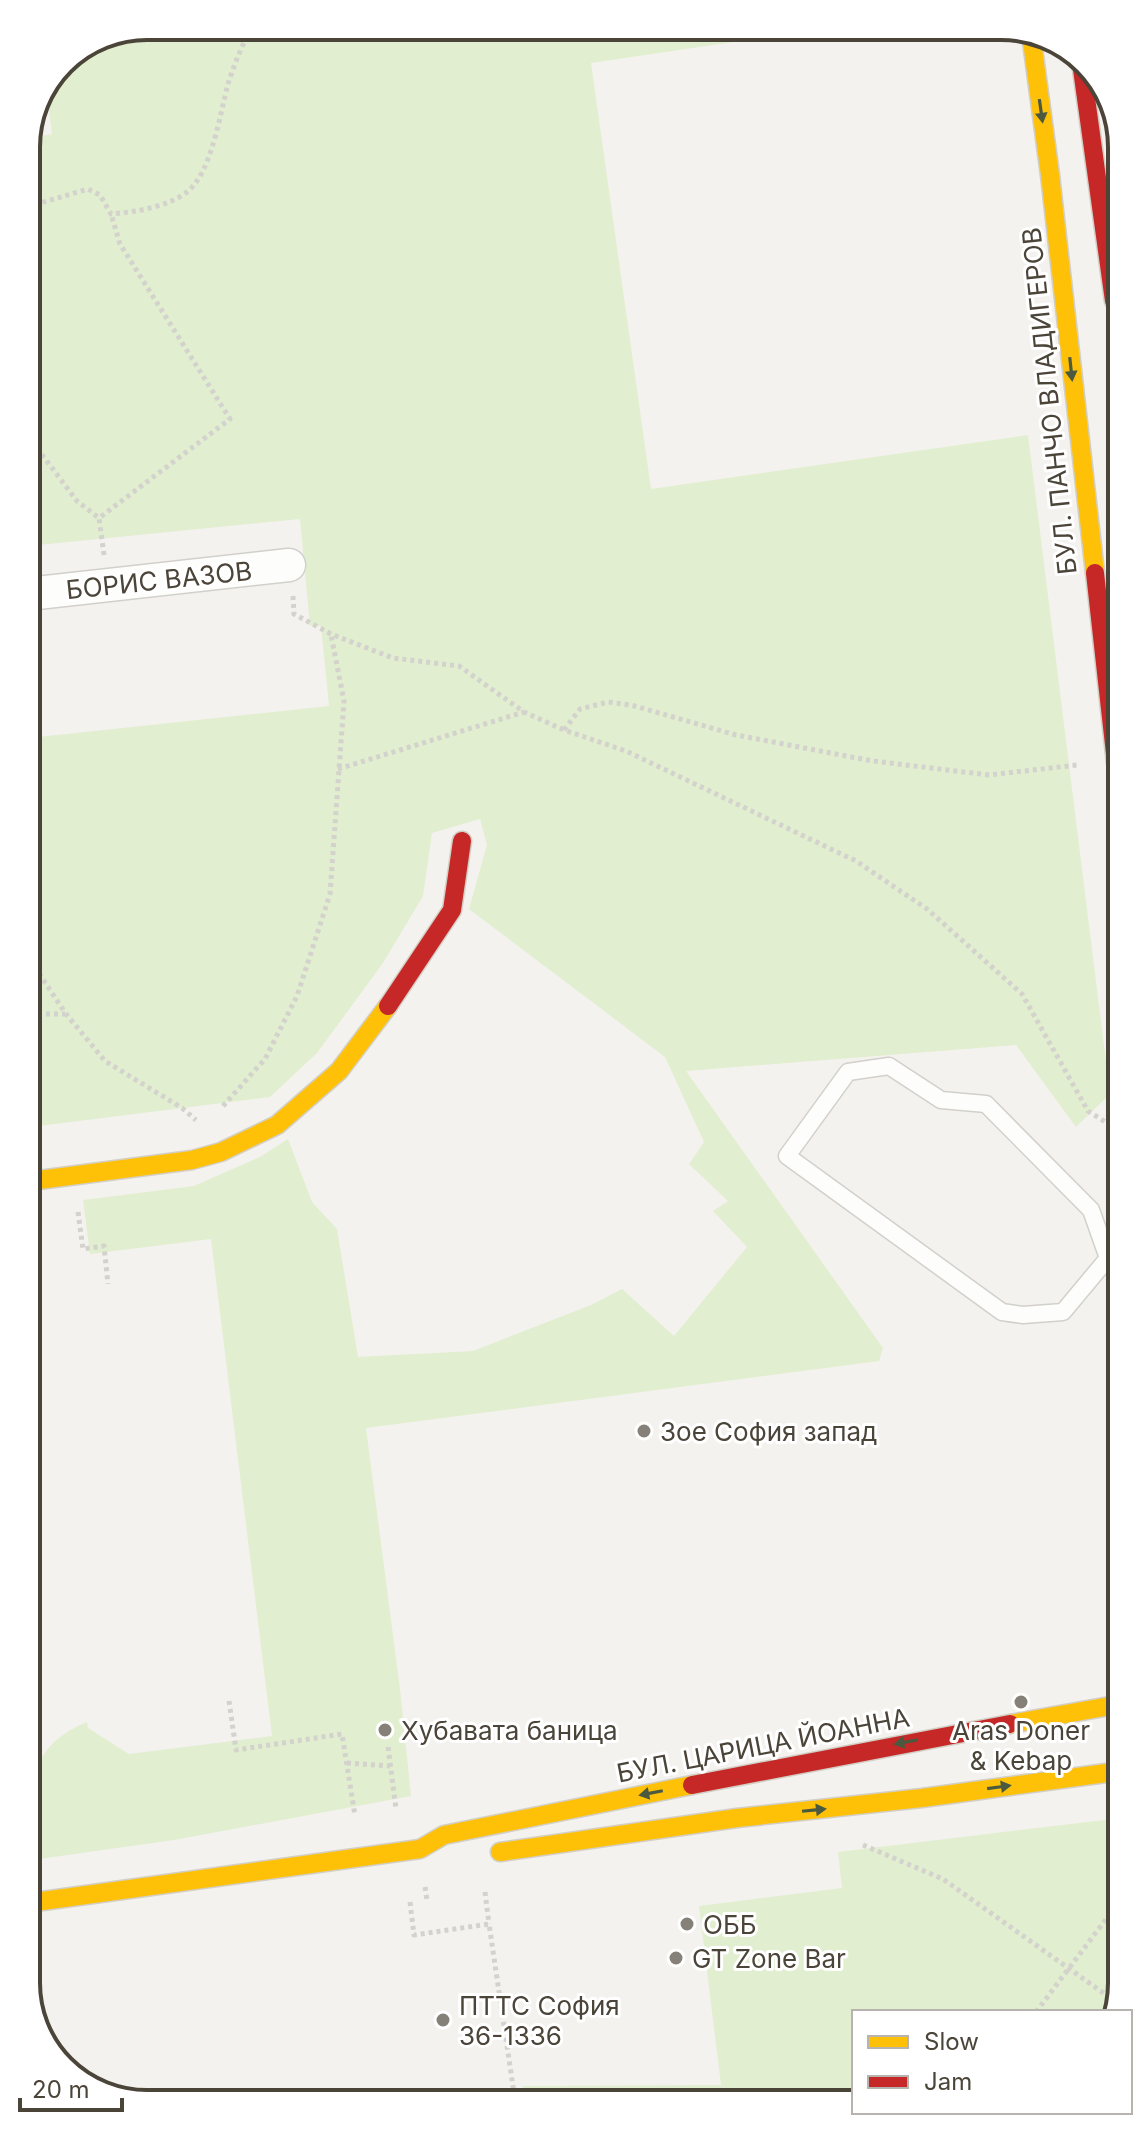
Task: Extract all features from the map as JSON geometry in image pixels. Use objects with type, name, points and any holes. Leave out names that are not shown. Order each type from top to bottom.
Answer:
[{"type":"main road","name":"БУЛ. ПАНЧО ВЛАДИГЕРОВ","points":[[1032,45],[1108,692]]},
{"type":"main road","points":[[1083,79],[1108,258]]},
{"type":"main road","points":[[40,1180],[192,1160],[221,1152],[277,1125],[339,1071],[409,978],[452,910],[462,841]]},
{"type":"main road","name":"БУЛ. ЦАРИЦА ЙОАННА","points":[[40,1901],[420,1849],[444,1835],[911,1741],[1108,1706]]},
{"type":"main road","points":[[483,1854],[737,1818],[922,1798],[1108,1773]]},
{"type":"main road","name":"БУЛ. ЦАРИЦА ЙОАННА","points":[[420,1849],[446,1859]]},
{"type":"street","name":"БОРИС ВАЗОВ","points":[[40,593],[289,565]]},
{"type":"lane","points":[[1108,1248],[1091,1210],[986,1104],[941,1100],[889,1066],[848,1072],[787,1156],[1002,1312],[1023,1315],[1063,1312],[1108,1264]]},
{"type":"path","points":[[111,214],[144,212],[188,192],[206,164],[229,82],[246,40]]},
{"type":"path","points":[[40,203],[88,189],[100,195],[111,214],[120,244],[230,419],[99,518]]},
{"type":"path","points":[[40,452],[77,501],[99,518],[108,586]]},
{"type":"path","points":[[289,565],[294,614],[331,634],[393,658],[459,666],[524,712],[564,730],[626,751],[856,861],[927,909],[1022,994],[1088,1111],[1108,1124]]},
{"type":"path","points":[[211,1133],[223,1105],[265,1059],[297,996],[330,894],[344,701],[331,634]]},
{"type":"path","points":[[564,730],[580,709],[608,702],[631,705],[736,735],[873,761],[989,775],[1077,765]]},
{"type":"path","points":[[338,769],[524,712]]},
{"type":"path","points":[[40,975],[66,1014],[105,1061],[182,1108],[211,1133],[221,1152]]},
{"type":"path","points":[[40,1014],[66,1014]]},
{"type":"path","points":[[72,1176],[83,1249],[104,1246],[108,1284]]},
{"type":"path","points":[[229,1701],[236,1750],[342,1734],[355,1816]]},
{"type":"path","points":[[388,1747],[396,1809]]},
{"type":"path","points":[[347,1763],[390,1766]]},
{"type":"path","points":[[853,1841],[943,1879],[1107,1996]]},
{"type":"path","points":[[425,1886],[427,1900]]},
{"type":"path","points":[[485,1892],[514,2090]]},
{"type":"path","points":[[410,1902],[414,1935],[489,1924]]},
{"type":"path","points":[[1037,2010],[1108,1916]]},
{"type":"green space","points":[[747,40],[591,63],[651,489],[1028,435],[1108,1096],[1076,1127],[1016,1045],[686,1071],[883,1348],[879,1361],[366,1428],[411,1796],[174,1840],[40,1859],[40,1761],[50,1746],[65,1733],[87,1722],[88,1728],[129,1754],[272,1736],[211,1239],[90,1254],[83,1200],[194,1186],[260,1157],[288,1139],[312,1202],[337,1229],[358,1357],[473,1351],[591,1305],[622,1289],[674,1336],[747,1247],[713,1211],[728,1201],[689,1164],[704,1142],[665,1057],[469,909],[487,845],[480,819],[432,833],[423,896],[383,963],[317,1053],[270,1097],[40,1126],[40,737],[329,706],[321,626],[310,626],[300,519],[40,545],[40,140],[41,136],[52,134],[49,107],[62,82],[93,54],[133,41]]},
{"type":"green space","points":[[1108,1820],[1108,1983],[1104,2010],[852,2010],[852,2090],[524,2090],[523,2086],[721,2085],[699,1906],[842,1888],[838,1852]]},
{"type":"traffic: slow","points":[[1032,45],[1095,573]]},
{"type":"traffic: slow","points":[[40,1180],[192,1160],[221,1152],[277,1125],[339,1071],[388,1006]]},
{"type":"traffic: slow","points":[[1010,1724],[1108,1706]]},
{"type":"traffic: slow","points":[[500,1852],[737,1818],[922,1798],[1108,1773]]},
{"type":"traffic: slow","points":[[40,1901],[420,1849],[444,1835],[692,1785]]},
{"type":"traffic: jam","points":[[1083,79],[1108,258]]},
{"type":"traffic: jam","points":[[1095,573],[1108,691]]},
{"type":"traffic: jam","points":[[388,1006],[452,910],[462,841]]},
{"type":"traffic: jam","points":[[692,1785],[1010,1724]]},
{"type":"place","name":"Зое София запад","points":[[644,1431]]},
{"type":"place","name":"Aras Doner & Kebap","points":[[1021,1702]]},
{"type":"place","name":"Хубавата баница","points":[[385,1730]]},
{"type":"place","name":"ОББ","points":[[687,1924]]},
{"type":"place","name":"GT Zone Bar","points":[[676,1958]]},
{"type":"place","name":"ПТТС София 36-1336","points":[[443,2020]]}]
